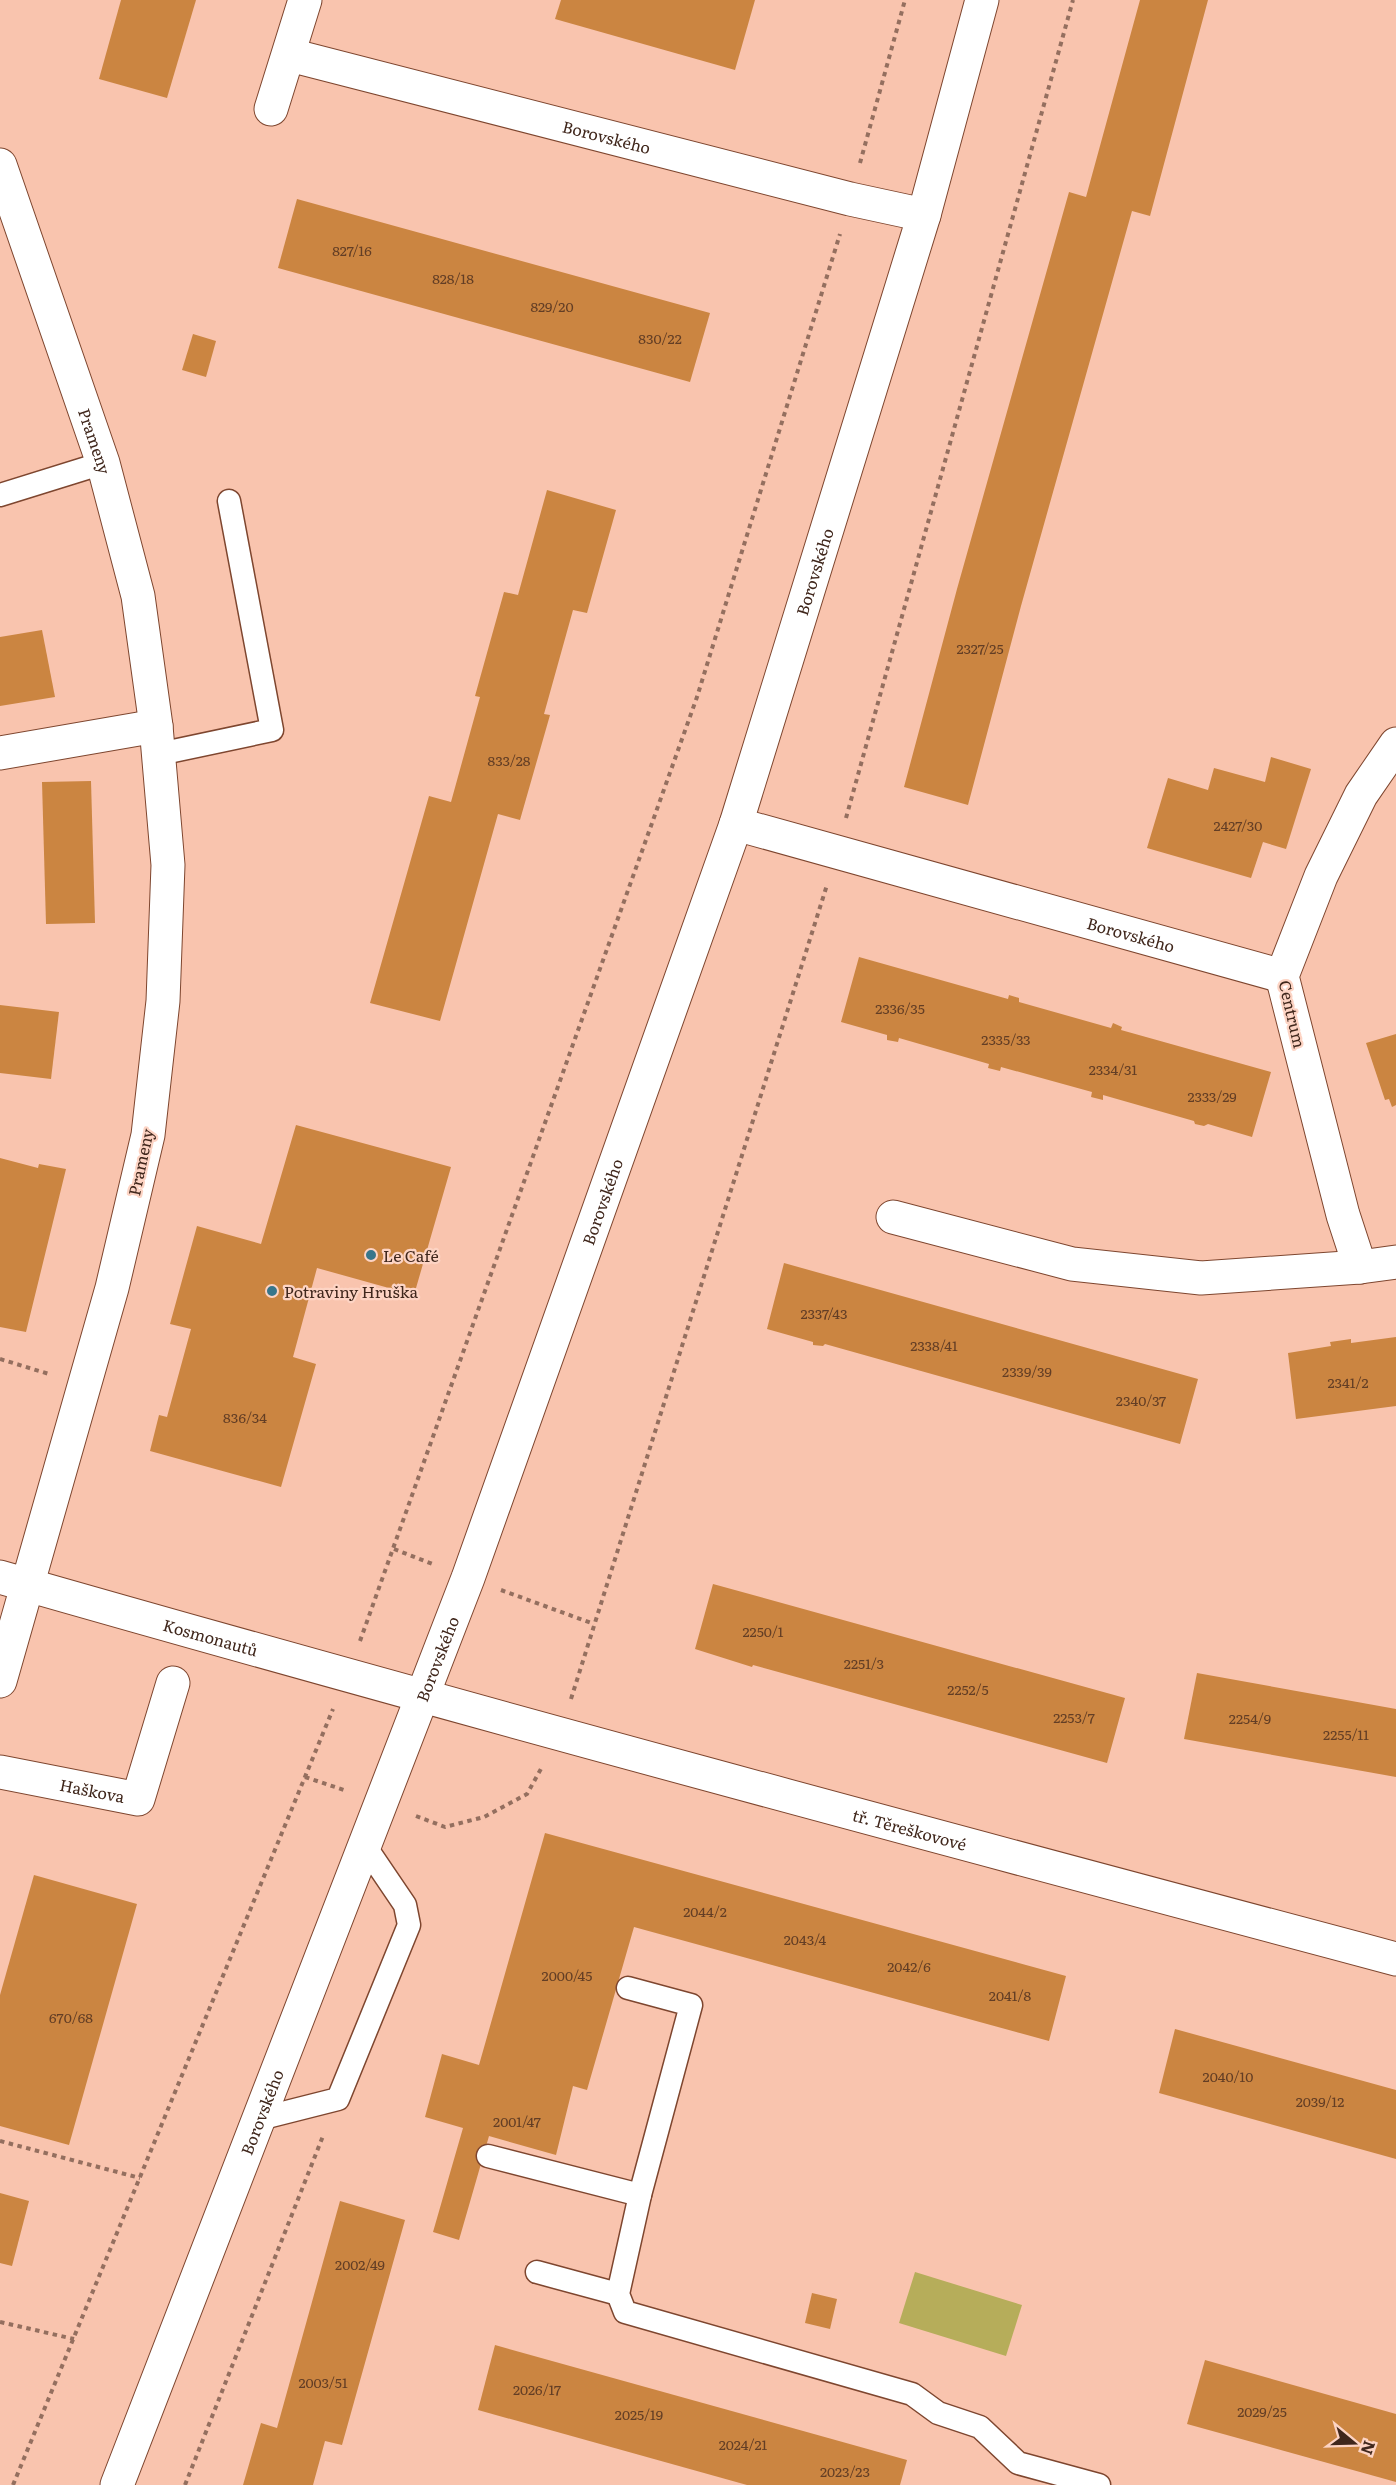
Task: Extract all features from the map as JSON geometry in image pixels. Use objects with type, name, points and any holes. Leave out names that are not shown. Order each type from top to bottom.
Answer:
[{"type":"street","points":[[271,109],[290,55],[305,0]]},
{"type":"street","name":"Borovského","points":[[117,2485],[472,1567],[736,824],[924,215],[982,0]]},
{"type":"street","name":"Borovského","points":[[290,55],[850,199],[924,215]]},
{"type":"street","name":"Prameny","points":[[0,170],[102,463],[138,596],[158,740],[168,865],[163,1001],[148,1135],[112,1288],[84,1386],[13,1581]]},
{"type":"street","points":[[0,753],[158,740]]},
{"type":"street","name":"Centrum","points":[[1360,1267],[1344,1215],[1282,976],[1326,866],[1361,795],[1396,744]]},
{"type":"street","name":"Borovského","points":[[736,824],[1282,976]]},
{"type":"street","points":[[893,1217],[1072,1264],[1201,1278],[1360,1267],[1396,1262]]},
{"type":"street","points":[[0,1681],[13,1581]]},
{"type":"street","name":"Kosmonautů","points":[[13,1581],[422,1698]]},
{"type":"street","name":"Haškova","points":[[0,1772],[138,1799],[172,1683]]},
{"type":"street","name":"tř. Těreškovové","points":[[422,1698],[1396,1959]]},
{"type":"lane","points":[[0,495],[102,463]]},
{"type":"lane","points":[[158,740],[272,730],[229,501]]},
{"type":"lane","points":[[259,2119],[338,2099],[409,1925],[405,1905],[365,1846]]},
{"type":"lane","points":[[628,1988],[691,2005],[640,2195],[618,2294],[625,2312],[912,2394],[938,2413],[980,2427],[1018,2463],[1099,2485]]},
{"type":"lane","points":[[488,2156],[640,2195]]},
{"type":"lane","points":[[537,2272],[618,2294]]},
{"type":"path","points":[[13,2485],[347,1675],[697,697],[850,199],[905,0]]},
{"type":"path","points":[[445,1827],[484,1816],[527,1794],[560,1735],[837,852],[1073,0]]},
{"type":"path","points":[[0,1359],[84,1386]]},
{"type":"path","points":[[185,2485],[338,2099]]},
{"type":"path","points":[[0,2141],[140,2178]]},
{"type":"path","points":[[0,2322],[75,2339]]},
{"type":"shaded area","points":[[915,2272],[1022,2305],[1006,2356],[899,2323]]},
{"type":"building","points":[[121,0],[196,0],[167,98],[99,79]]},
{"type":"building","points":[[561,0],[755,0],[735,70],[555,19]]},
{"type":"building","points":[[1140,0],[1208,0],[1150,216],[1132,211],[1021,606],[968,805],[904,787],[957,589],[1069,192],[1086,197]]},
{"type":"building","points":[[297,199],[710,313],[690,382],[278,268]]},
{"type":"building","points":[[193,334],[216,341],[206,377],[182,370]]},
{"type":"building","points":[[547,490],[616,510],[587,613],[573,610],[544,714],[550,715],[520,820],[498,814],[440,1021],[370,1003],[429,796],[451,802],[480,697],[475,696],[504,592],[518,595]]},
{"type":"building","points":[[42,630],[55,697],[0,706],[0,637]]},
{"type":"building","points":[[1271,757],[1311,769],[1286,849],[1263,842],[1251,878],[1147,848],[1168,778],[1208,790],[1214,768],[1265,782]]},
{"type":"building","points":[[91,781],[95,923],[46,924],[42,782]]},
{"type":"building","points":[[859,957],[1008,999],[1009,995],[1019,998],[1019,1002],[1111,1028],[1113,1023],[1122,1027],[1121,1030],[1271,1072],[1252,1137],[1208,1124],[1204,1126],[1195,1124],[1194,1121],[1103,1095],[1103,1100],[1091,1097],[1092,1092],[1001,1067],[1000,1071],[988,1068],[989,1064],[899,1038],[898,1042],[887,1040],[887,1035],[841,1022]]},
{"type":"building","points":[[0,1005],[59,1012],[51,1079],[0,1073]]},
{"type":"building","points":[[1396,1034],[1396,1105],[1392,1107],[1389,1099],[1385,1100],[1366,1043]]},
{"type":"building","points":[[296,1125],[451,1167],[414,1295],[317,1268],[293,1357],[316,1364],[281,1487],[150,1451],[159,1415],[167,1417],[191,1329],[170,1324],[197,1226],[261,1244]]},
{"type":"building","points":[[0,1158],[38,1168],[39,1164],[66,1169],[26,1332],[0,1327]]},
{"type":"building","points":[[784,1263],[1198,1379],[1180,1444],[825,1344],[823,1346],[813,1345],[813,1342],[767,1329]]},
{"type":"building","points":[[1396,1337],[1396,1406],[1296,1419],[1288,1353],[1331,1346],[1330,1342],[1351,1339],[1351,1343]]},
{"type":"building","points":[[713,1584],[1125,1698],[1107,1763],[753,1665],[752,1667],[695,1649]]},
{"type":"building","points":[[1197,1673],[1396,1709],[1396,1777],[1184,1739]]},
{"type":"building","points":[[545,1833],[1066,1976],[1049,2041],[634,1927],[587,2090],[573,2086],[556,2155],[489,2136],[459,2240],[433,2232],[463,2128],[425,2117],[442,2054],[479,2065]]},
{"type":"building","points":[[34,1875],[137,1904],[69,2145],[0,2126],[0,1995]]},
{"type":"building","points":[[1175,2029],[1396,2090],[1396,2159],[1159,2093]]},
{"type":"building","points":[[0,2193],[29,2201],[12,2266],[0,2263]]},
{"type":"building","points":[[340,2201],[405,2220],[342,2445],[325,2441],[313,2485],[243,2485],[261,2423],[277,2428]]},
{"type":"building","points":[[812,2293],[837,2299],[830,2329],[805,2323]]},
{"type":"building","points":[[495,2345],[907,2460],[900,2485],[747,2485],[478,2410]]},
{"type":"building","points":[[1205,2360],[1396,2414],[1396,2482],[1187,2424]]},
{"type":"place","name":"Le Café","points":[[371,1255]]},
{"type":"place","name":"Potraviny Hruška","points":[[272,1291]]}]
